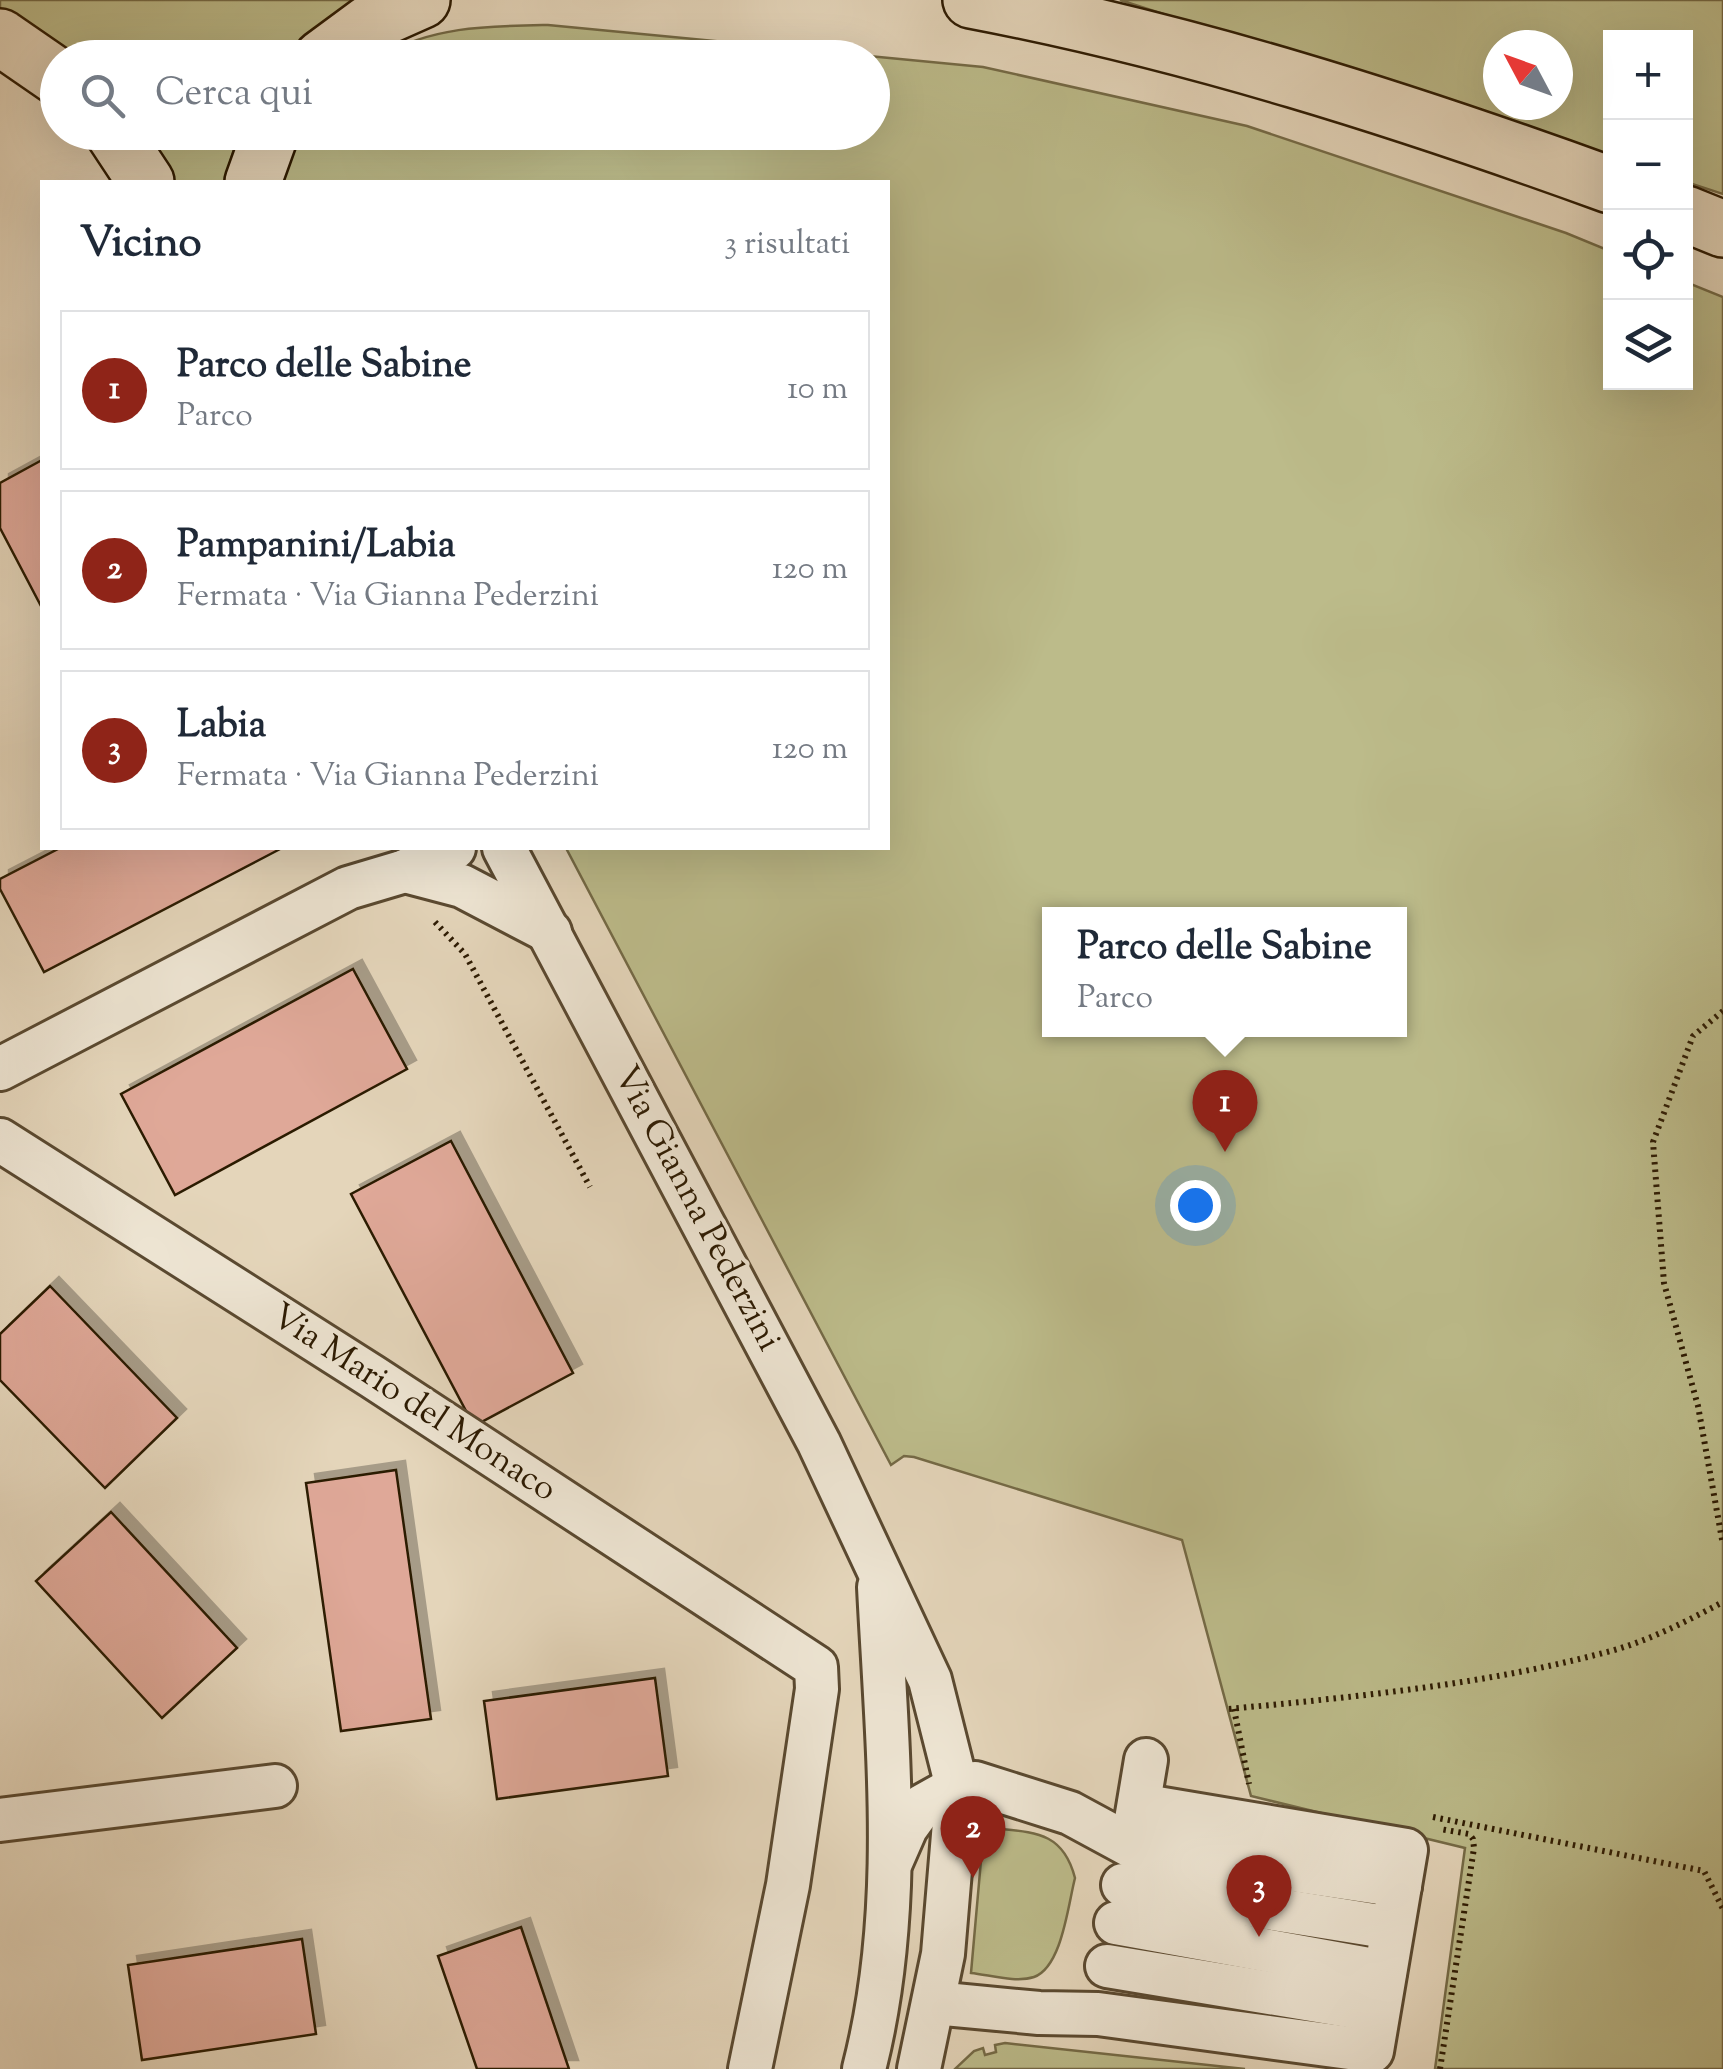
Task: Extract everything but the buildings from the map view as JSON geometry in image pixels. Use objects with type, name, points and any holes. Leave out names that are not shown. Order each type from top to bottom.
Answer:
[{"type":"main road","points":[[346,40],[368,24],[422,0]]},
{"type":"main road","points":[[971,0],[1222,56],[1438,123],[1603,182]]},
{"type":"main road","points":[[0,37],[40,65]]},
{"type":"main road","points":[[124,150],[145,180]]},
{"type":"main road","points":[[254,180],[265,150]]},
{"type":"main road","points":[[1693,217],[1723,229]]},
{"type":"street","points":[[0,1070],[348,888],[390,855],[436,850]]},
{"type":"street","name":"Via Gianna Pederzini","points":[[505,850],[819,1442],[878,1576],[908,1628],[930,1680],[958,1787],[946,1932],[919,2069]]},
{"type":"street","points":[[390,855],[462,886],[551,932]]},
{"type":"street","name":"Via Mario del Monaco","points":[[0,1140],[810,1662],[818,1676],[788,1886],[750,2069]]},
{"type":"street","name":"Via Gianna Pederzini","points":[[864,2069],[884,1960],[892,1860],[878,1576]]},
{"type":"street","points":[[1098,2014],[1146,1760]]},
{"type":"street","points":[[892,1860],[906,1828],[922,1806],[958,1787],[975,1783],[1070,1812],[1127,1865],[1382,1991]]},
{"type":"street","points":[[0,1820],[276,1786]]},
{"type":"street","points":[[934,2004],[1098,2014],[1372,2051],[1403,1868],[1127,1865]]},
{"type":"street","points":[[1127,1865],[1392,1928]]},
{"type":"street","points":[[1107,1966],[1382,1991]]},
{"type":"path","points":[[429,916],[465,954],[590,1187]]},
{"type":"path","points":[[1723,1012],[1693,1036],[1652,1142],[1664,1283],[1698,1406],[1723,1546]]},
{"type":"path","points":[[1229,1710],[1465,1680],[1605,1653],[1682,1624],[1723,1602]]},
{"type":"path","points":[[1403,1868],[1417,1814],[1704,1871],[1723,1909]]},
{"type":"shaded area","points":[[0,0],[360,0],[310,40],[43,40],[0,11]]},
{"type":"shaded area","points":[[1120,0],[1723,0],[1723,194],[1693,184],[1693,30],[1603,30],[1603,156],[1492,120],[1573,120],[1573,30],[1483,30],[1483,117]]},
{"type":"shaded area","points":[[548,25],[703,40],[416,40],[482,27]]},
{"type":"shaded area","points":[[890,58],[983,67],[1247,126],[1603,248],[1603,390],[1693,390],[1693,285],[1723,297],[1723,2069],[1435,2069],[1465,1848],[1251,1796],[1182,1540],[914,1457],[904,1456],[891,1465],[567,850],[890,850],[890,180],[282,180],[292,150],[890,150]]},
{"type":"shaded area","points":[[149,150],[234,150],[225,180],[169,180]]},
{"type":"shaded area","points":[[984,1827],[1029,1832],[1052,1841],[1069,1861],[1075,1878],[1057,1948],[1044,1971],[1034,1977],[1011,1979],[971,1973]]},
{"type":"shaded area","points":[[995,2045],[1245,2069],[955,2069],[974,2051],[983,2048],[985,2055],[996,2052]]},
{"type":"place","name":"Parco delle Sabine","points":[[1225,1152]]},
{"type":"place","name":"Pampanini/Labia","points":[[973,1878]]},
{"type":"place","name":"Labia","points":[[1259,1937]]}]
